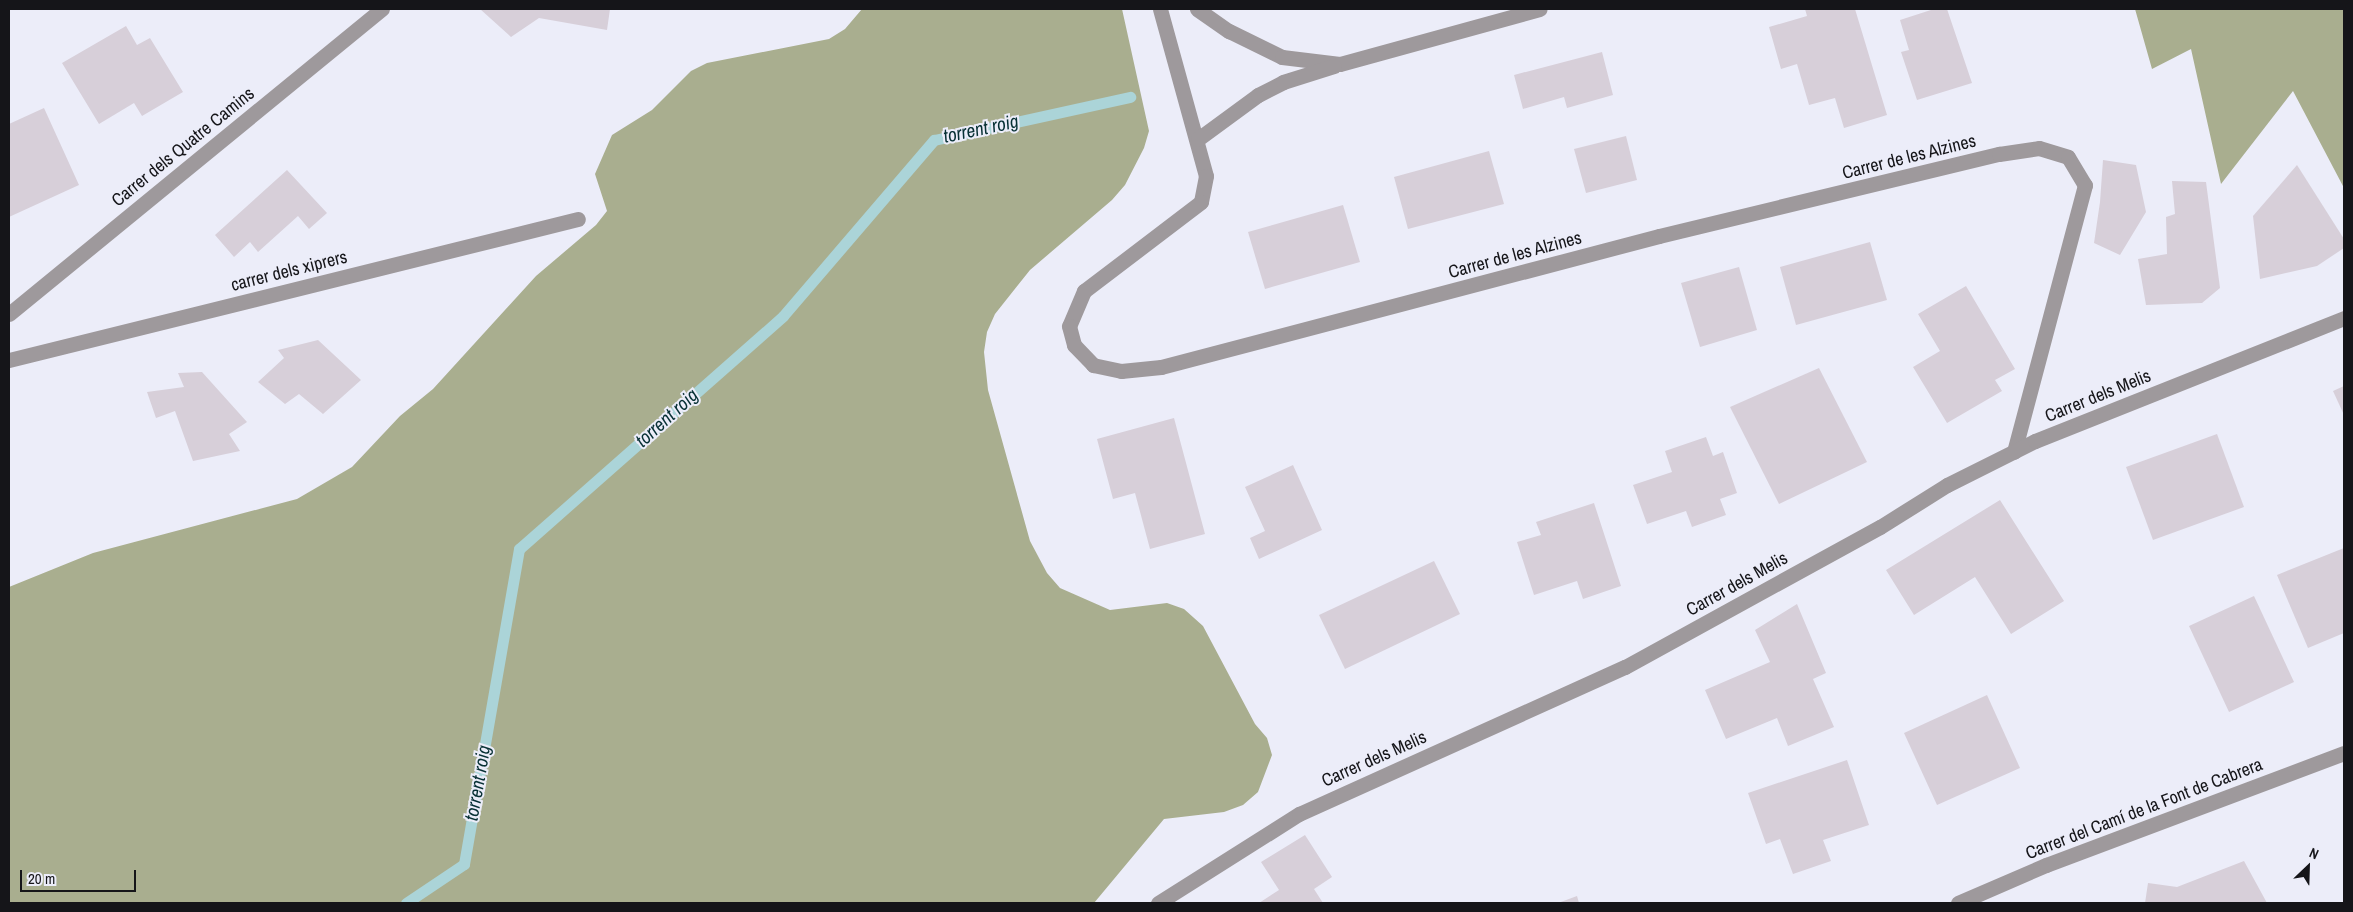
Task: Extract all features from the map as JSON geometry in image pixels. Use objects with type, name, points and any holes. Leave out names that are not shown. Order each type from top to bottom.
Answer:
[{"type":"street","name":"Carrer dels Quatre Camins","points":[[9,314],[382,9]]},
{"type":"street","name":"Carrer de les Alzines","points":[[1160,9],[1198,138],[1206,176],[1201,202],[1084,291],[1069,326],[1074,344],[1093,365],[1121,371],[1161,367],[1659,236],[1999,154],[2039,148],[2068,157],[2084,185],[2014,452]]},
{"type":"street","points":[[1197,9],[1229,31],[1282,56],[1340,64]]},
{"type":"street","points":[[1198,138],[1258,95],[1284,82],[1340,64],[1540,9]]},
{"type":"street","name":"carrer dels xiprers","points":[[9,360],[578,219]]},
{"type":"street","name":"Carrer dels Melis","points":[[1158,903],[1299,814],[1625,668],[1880,527],[1946,485],[2014,452],[2344,318]]},
{"type":"street","name":"Carrer del Camí de la Font de Cabrera","points":[[1958,903],[2046,865],[2344,753]]},
{"type":"green space","points":[[862,9],[1122,9],[1149,131],[1144,148],[1125,185],[1112,200],[1030,270],[995,314],[987,332],[984,352],[988,390],[1030,541],[1047,573],[1060,588],[1110,610],[1167,603],[1184,609],[1203,626],[1255,724],[1267,738],[1272,755],[1258,792],[1243,805],[1224,812],[1164,819],[1094,903],[9,903],[9,587],[93,553],[297,499],[352,467],[400,416],[433,389],[536,276],[596,225],[607,211],[595,174],[612,135],[652,110],[691,71],[707,63],[829,39],[845,29]]},
{"type":"green space","points":[[2135,9],[2344,9],[2344,188],[2293,91],[2221,184],[2191,49],[2152,69]]},
{"type":"building","points":[[480,9],[610,9],[607,30],[539,18],[511,37]]},
{"type":"building","points":[[1805,9],[1855,9],[1887,115],[1844,128],[1835,98],[1809,105],[1797,64],[1781,69],[1769,27],[1807,16]]},
{"type":"building","points":[[1934,9],[1947,9],[1972,83],[1917,100],[1901,52],[1909,50],[1900,20]]},
{"type":"building","points":[[126,26],[137,45],[150,38],[183,92],[142,116],[134,103],[99,124],[62,63]]},
{"type":"building","points":[[1602,52],[1613,95],[1567,108],[1564,97],[1523,109],[1514,75]]},
{"type":"building","points":[[44,108],[79,185],[9,217],[9,124]]},
{"type":"building","points":[[1626,136],[1637,180],[1586,193],[1574,149]]},
{"type":"building","points":[[1489,151],[1504,204],[1408,229],[1394,177]]},
{"type":"building","points":[[2103,160],[2136,165],[2146,212],[2120,255],[2094,243],[2100,202]]},
{"type":"building","points":[[2297,165],[2344,239],[2344,248],[2317,266],[2260,279],[2253,216]]},
{"type":"building","points":[[287,170],[327,213],[309,229],[298,216],[258,252],[250,242],[234,257],[215,235]]},
{"type":"building","points":[[2172,181],[2206,182],[2220,288],[2202,303],[2146,305],[2138,259],[2167,254],[2166,217],[2175,214]]},
{"type":"building","points":[[1343,205],[1360,262],[1265,289],[1248,232]]},
{"type":"building","points":[[1870,242],[1887,300],[1796,325],[1780,267]]},
{"type":"building","points":[[1739,267],[1757,330],[1700,347],[1681,283]]},
{"type":"building","points":[[1966,286],[2015,369],[1995,380],[2002,391],[1947,423],[1913,367],[1940,351],[1918,314]]},
{"type":"building","points":[[318,340],[361,380],[323,414],[299,394],[285,404],[258,382],[284,358],[278,350]]},
{"type":"building","points":[[1819,368],[1867,462],[1779,504],[1730,407]]},
{"type":"building","points":[[202,372],[247,422],[229,434],[240,451],[193,461],[175,411],[156,418],[147,392],[184,387],[178,373]]},
{"type":"building","points":[[2344,386],[2344,415],[2333,391]]},
{"type":"building","points":[[1174,418],[1205,534],[1150,549],[1135,493],[1113,499],[1097,439]]},
{"type":"building","points":[[2217,434],[2244,507],[2153,540],[2126,467]]},
{"type":"building","points":[[1706,437],[1713,456],[1723,452],[1737,493],[1720,499],[1726,515],[1692,527],[1686,511],[1647,524],[1633,485],[1672,472],[1665,451]]},
{"type":"building","points":[[1293,465],[1322,530],[1259,559],[1250,538],[1265,531],[1245,487]]},
{"type":"building","points":[[2000,500],[2064,601],[2011,634],[1975,577],[1914,615],[1886,570]]},
{"type":"building","points":[[1594,503],[1621,586],[1583,599],[1577,581],[1534,595],[1517,542],[1541,535],[1536,522]]},
{"type":"building","points":[[2344,548],[2344,633],[2308,648],[2277,575]]},
{"type":"building","points":[[1434,561],[1460,614],[1345,669],[1319,615]]},
{"type":"building","points":[[2254,596],[2294,682],[2229,712],[2189,626]]},
{"type":"building","points":[[1797,604],[1826,673],[1813,679],[1834,727],[1788,746],[1777,718],[1726,739],[1705,690],[1770,662],[1755,630]]},
{"type":"building","points":[[1987,695],[2020,768],[1937,805],[1904,733]]},
{"type":"building","points":[[1847,760],[1869,825],[1823,840],[1831,861],[1793,874],[1780,839],[1766,844],[1748,793]]},
{"type":"building","points":[[1305,835],[1332,877],[1314,889],[1323,903],[1259,903],[1279,890],[1261,862]]},
{"type":"building","points":[[2244,861],[2267,903],[2145,903],[2148,883],[2177,887]]},
{"type":"building","points":[[1577,896],[1579,903],[1558,903]]},
{"type":"waterway","name":"torrent roig","points":[[406,903],[464,864],[519,549],[783,316],[934,140],[1130,97]]}]
